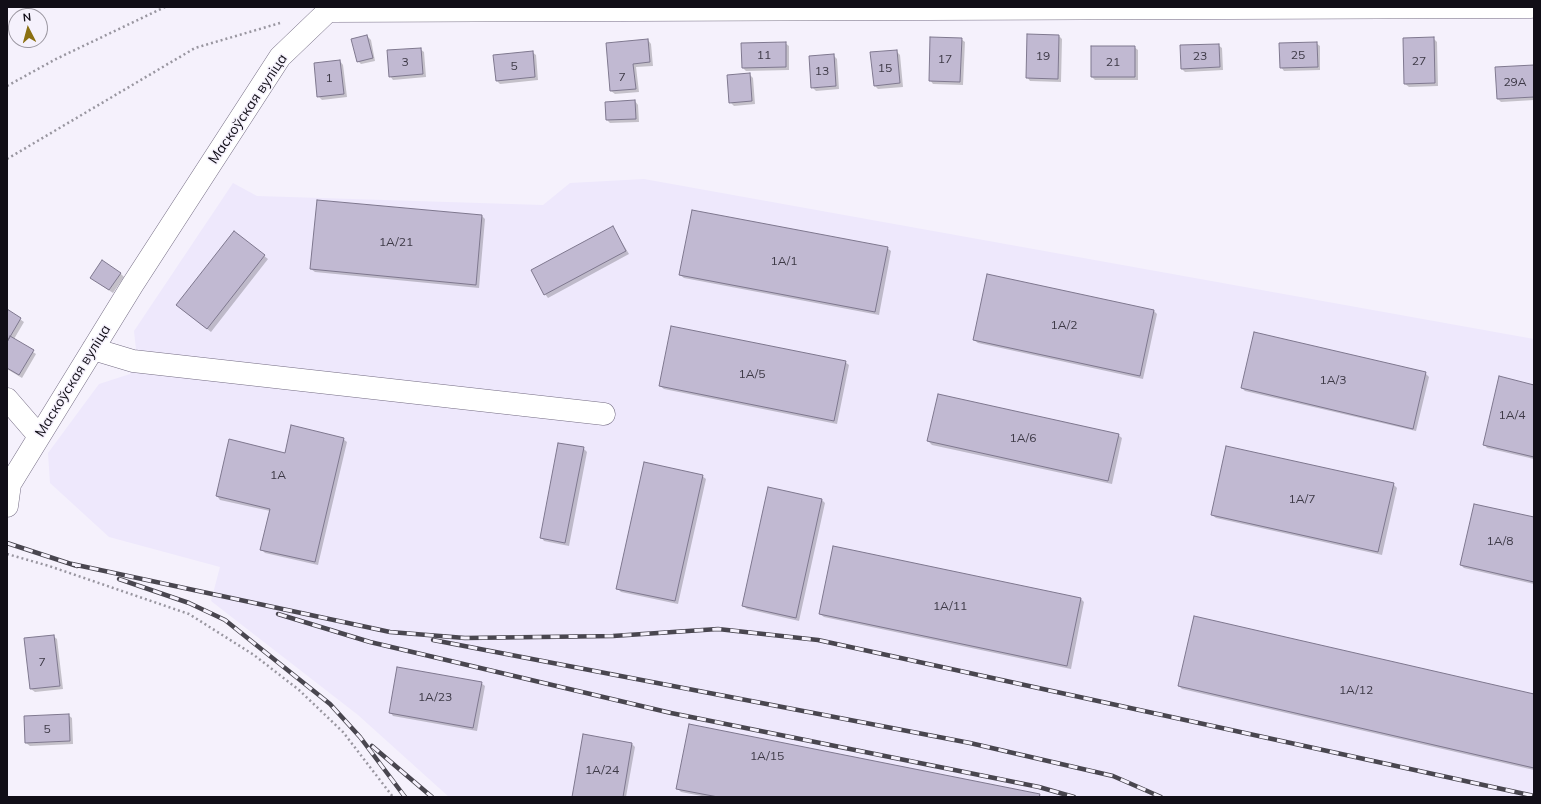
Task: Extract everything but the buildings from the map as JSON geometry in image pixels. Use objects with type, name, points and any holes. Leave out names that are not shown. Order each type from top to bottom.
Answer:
[{"type":"street","name":"Маскоўская вуліца","points":[[7,506],[10,484],[39,436],[93,348],[280,56],[328,11],[1531,7]]},
{"type":"street","points":[[93,348],[133,361],[604,414]]},
{"type":"street","points":[[7,399],[39,436]]},
{"type":"path","points":[[7,86],[56,59],[165,7]]},
{"type":"path","points":[[7,160],[194,48],[287,21]]},
{"type":"path","points":[[7,554],[49,566],[189,614],[254,655],[299,690],[338,727],[393,797]]},
{"type":"shaded area","points":[[644,179],[1534,339],[1534,797],[449,797],[358,715],[211,601],[220,567],[109,537],[50,483],[48,453],[99,384],[130,374],[136,349],[134,331],[233,183],[257,196],[543,205],[570,183]]},
{"type":"railway","points":[[7,543],[77,566]]},
{"type":"railway","points":[[72,564],[390,632],[465,638],[613,636],[718,629],[818,640],[1534,796]]},
{"type":"railway","points":[[119,579],[189,603],[225,620],[330,704],[360,737],[405,797]]},
{"type":"railway","points":[[278,614],[370,642],[671,713],[1039,787],[1074,797]]},
{"type":"railway","points":[[433,640],[970,743],[1113,776],[1161,797]]},
{"type":"railway","points":[[372,746],[432,797]]}]
